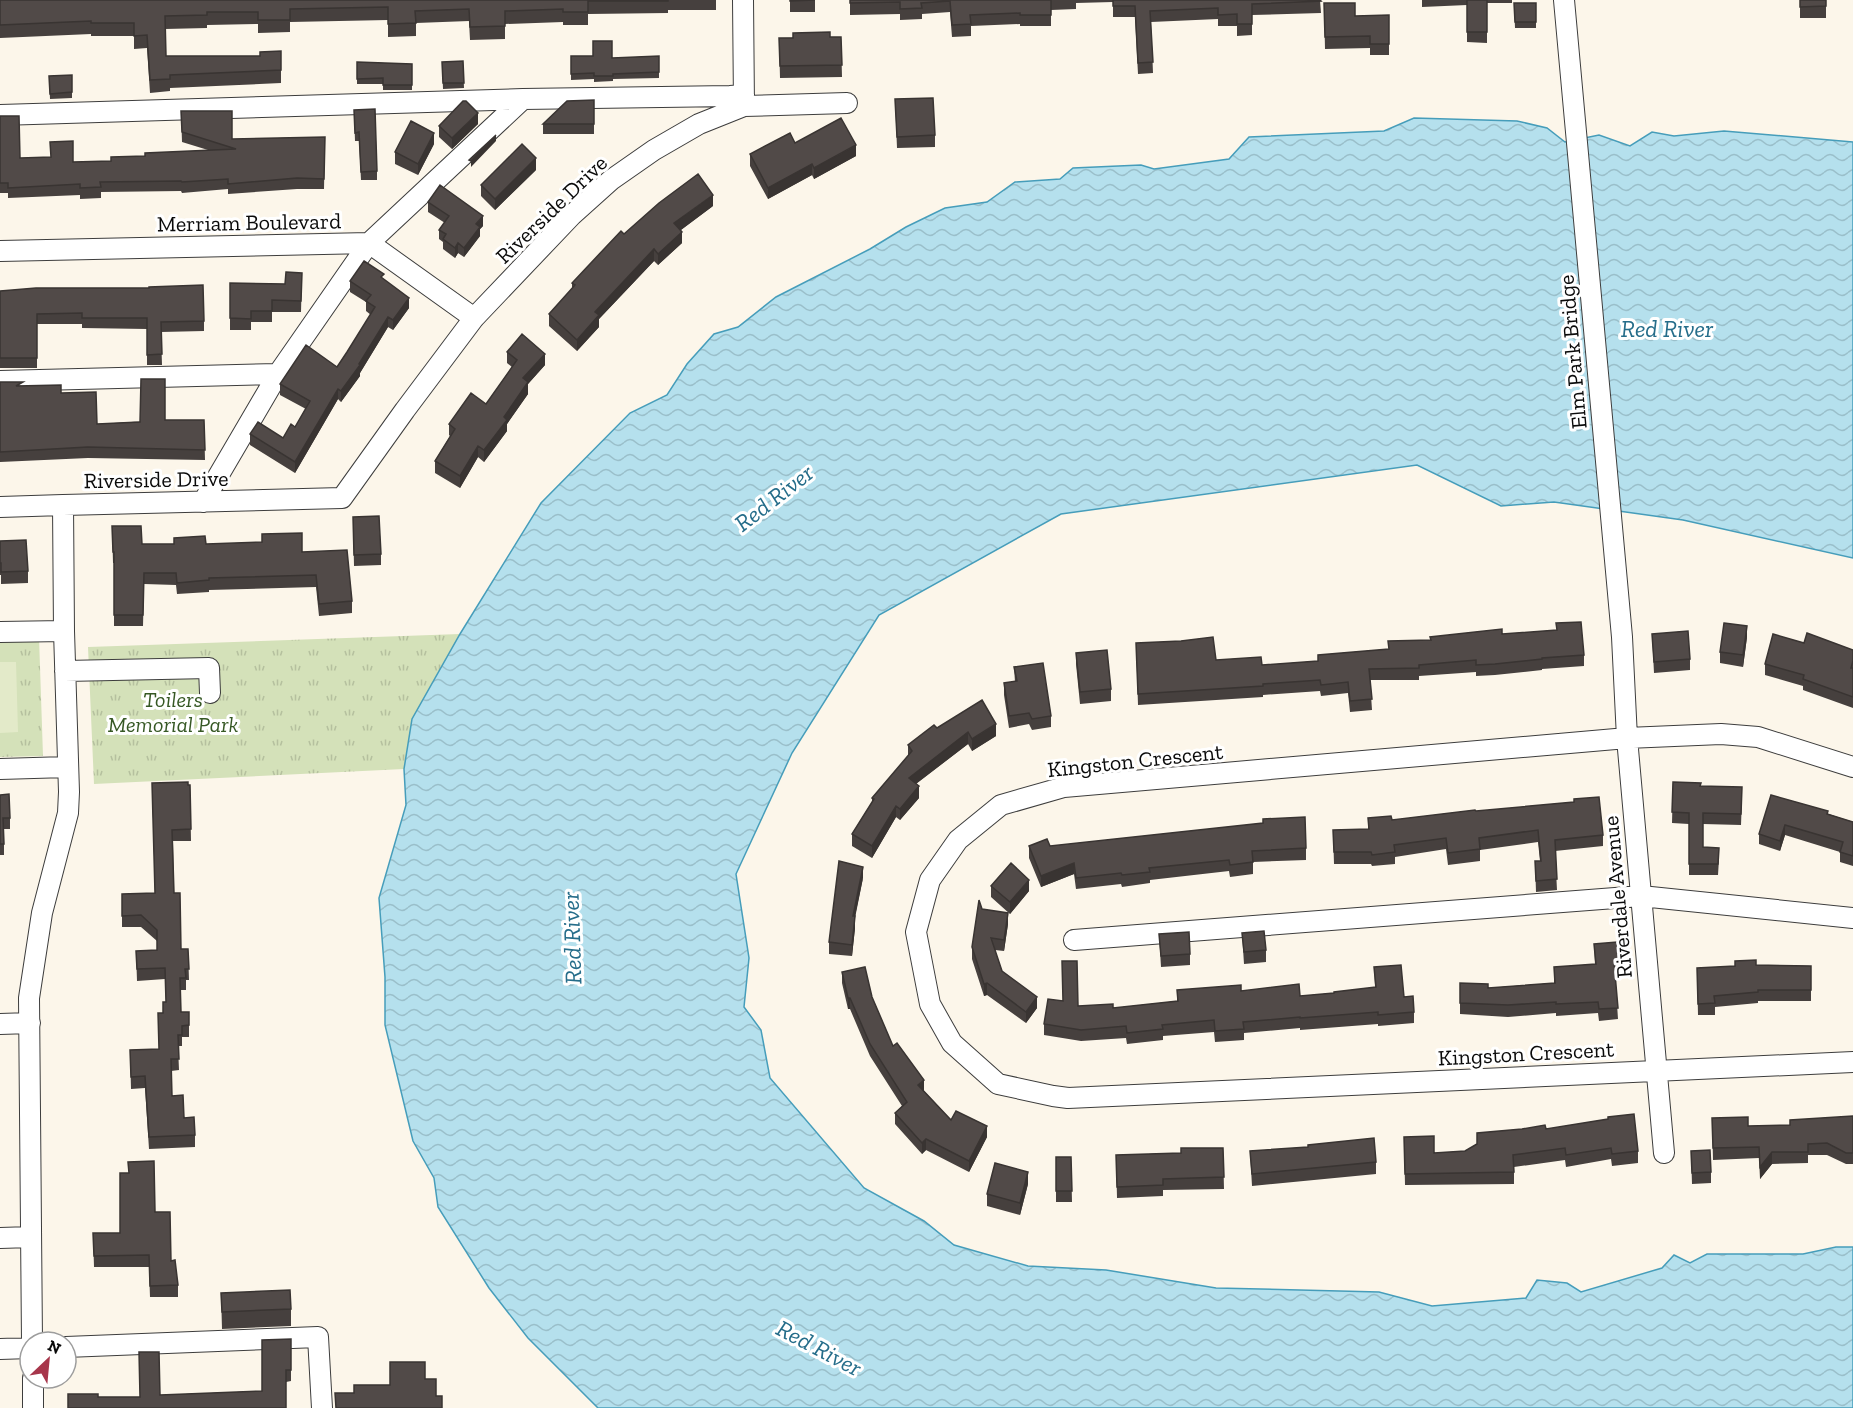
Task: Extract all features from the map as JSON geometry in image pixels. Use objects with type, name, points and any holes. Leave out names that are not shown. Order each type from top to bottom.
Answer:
[{"type":"street","points":[[743,0],[744,100]]},
{"type":"street","name":"Elm Park Bridge","points":[[1564,0],[1622,637]]},
{"type":"street","points":[[0,115],[523,99],[730,96],[744,100],[847,103]]},
{"type":"street","points":[[203,502],[278,374],[369,243],[523,99]]},
{"type":"street","name":"Riverside Drive","points":[[32,1330],[29,998],[42,913],[68,813],[69,792],[63,505],[342,498],[474,318],[572,215],[611,180],[654,150],[744,100]]},
{"type":"street","name":"Merriam Boulevard","points":[[0,251],[369,243],[474,318]]},
{"type":"street","points":[[0,381],[278,374]]},
{"type":"street","points":[[0,507],[63,505]]},
{"type":"street","points":[[0,632],[64,630]]},
{"type":"street","name":"Riverdale Avenue","points":[[1622,637],[1627,738],[1664,1153]]},
{"type":"street","points":[[65,671],[209,668],[210,693]]},
{"type":"street","name":"Kingston Crescent","points":[[1853,767],[1758,737],[1721,734],[1627,738],[1064,787],[1001,805],[958,840],[930,880],[916,932],[930,1004],[952,1043],[998,1084],[1053,1096],[1068,1098],[1853,1062]]},
{"type":"street","points":[[0,769],[67,767]]},
{"type":"street","points":[[1074,940],[1641,896],[1853,918]]},
{"type":"street","points":[[0,1024],[30,1023]]},
{"type":"street","points":[[0,1238],[31,1237]]},
{"type":"street","points":[[78,1347],[318,1337],[322,1408]]},
{"type":"street","points":[[0,1349],[18,1348]]},
{"type":"street","points":[[33,1390],[33,1408]]},
{"type":"green space","name":"Toilers Memorial Park","points":[[460,634],[412,720],[404,769],[94,784],[88,647]]},
{"type":"green space","points":[[39,637],[43,756],[0,757],[0,639]]},
{"type":"green space","points":[[0,662],[16,662],[18,732],[0,733]]},
{"type":"water","name":"Red River","points":[[1414,118],[1517,121],[1547,128],[1565,142],[1599,135],[1630,146],[1652,132],[1674,136],[1724,131],[1853,142],[1853,558],[1683,520],[1554,502],[1501,506],[1417,465],[1061,514],[879,615],[792,753],[736,874],[749,958],[744,1007],[761,1030],[770,1078],[864,1188],[924,1221],[954,1245],[1028,1266],[1106,1270],[1216,1288],[1379,1292],[1432,1306],[1526,1298],[1537,1280],[1567,1283],[1581,1292],[1662,1268],[1674,1255],[1690,1263],[1707,1254],[1803,1254],[1836,1247],[1853,1247],[1853,1408],[598,1408],[528,1338],[489,1288],[438,1207],[434,1178],[413,1141],[385,1025],[385,977],[379,898],[406,805],[404,769],[412,719],[460,634],[541,503],[630,413],[667,395],[687,364],[714,334],[738,327],[776,297],[945,208],[987,202],[1015,182],[1060,179],[1073,168],[1141,165],[1154,169],[1229,159],[1249,137],[1384,131]]},
{"type":"building","points":[[0,0],[668,1],[588,1],[588,12],[563,12],[563,9],[505,11],[505,26],[470,27],[469,9],[415,11],[416,23],[388,24],[388,7],[290,9],[290,20],[258,20],[258,12],[207,12],[207,15],[165,16],[166,56],[260,56],[260,52],[281,51],[281,70],[170,75],[170,79],[150,80],[147,35],[134,36],[134,23],[91,23],[91,21],[0,25]]},
{"type":"building","points":[[850,0],[1051,0],[1051,15],[1020,15],[1020,13],[970,15],[971,24],[952,25],[950,1],[921,3],[922,8],[900,9],[900,2],[850,3]]},
{"type":"building","points":[[1113,0],[1321,1],[1252,4],[1252,24],[1237,24],[1237,14],[1218,15],[1218,8],[1150,11],[1153,62],[1138,63],[1135,6],[1113,6]]},
{"type":"building","points":[[1467,0],[1487,0],[1487,32],[1467,32]]},
{"type":"building","points":[[1800,0],[1826,0],[1826,6],[1800,7]]},
{"type":"building","points":[[1324,3],[1355,3],[1355,16],[1389,15],[1389,44],[1370,44],[1370,36],[1325,37]]},
{"type":"building","points":[[1514,3],[1536,3],[1536,22],[1515,22]]},
{"type":"building","points":[[830,32],[830,37],[841,37],[842,65],[780,66],[779,38],[793,38],[793,33]]},
{"type":"building","points":[[593,41],[612,41],[612,58],[659,56],[659,72],[613,74],[613,76],[594,76],[594,73],[571,74],[571,56],[593,56]]},
{"type":"building","points":[[463,61],[464,83],[443,83],[442,62]]},
{"type":"building","points":[[357,62],[412,64],[412,85],[383,85],[383,78],[357,79]]},
{"type":"building","points":[[72,75],[72,92],[50,94],[49,76]]},
{"type":"building","points":[[933,98],[935,135],[897,137],[895,99]]},
{"type":"building","points":[[594,100],[594,124],[543,124],[567,101]]},
{"type":"building","points":[[463,101],[466,101],[478,113],[452,138],[439,126]]},
{"type":"building","points":[[375,109],[377,171],[361,172],[359,132],[355,133],[354,110]]},
{"type":"building","points":[[181,111],[232,111],[232,139],[325,137],[324,179],[297,178],[228,184],[228,179],[182,182],[100,182],[101,187],[80,188],[80,184],[8,188],[8,183],[0,183],[0,116],[19,116],[20,158],[51,157],[50,142],[73,141],[73,162],[111,161],[111,157],[145,156],[145,153],[236,149],[182,132]]},
{"type":"building","points":[[841,118],[856,145],[814,168],[812,164],[768,188],[750,154],[790,133],[795,143]]},
{"type":"building","points":[[411,121],[434,133],[418,164],[395,152]]},
{"type":"building","points":[[496,135],[471,161],[469,160]]},
{"type":"building","points":[[522,144],[536,158],[495,199],[481,185]]},
{"type":"building","points":[[698,174],[713,195],[674,223],[682,232],[658,254],[654,249],[595,312],[599,315],[577,340],[549,314],[575,285],[572,283],[621,231],[624,234],[659,203]]},
{"type":"building","points":[[440,185],[483,216],[476,224],[480,227],[464,248],[458,243],[455,248],[443,239],[446,234],[439,230],[449,216],[428,202]]},
{"type":"building","points":[[364,261],[384,274],[381,277],[409,298],[393,320],[388,317],[360,365],[341,391],[338,389],[295,462],[250,434],[258,422],[283,438],[291,424],[295,427],[310,401],[280,384],[306,345],[337,367],[347,352],[375,307],[366,301],[371,295],[350,281]]},
{"type":"building","points":[[286,272],[302,273],[301,301],[272,300],[272,311],[251,311],[251,319],[230,318],[230,283],[285,284]]},
{"type":"building","points":[[203,285],[204,321],[161,322],[162,354],[147,355],[147,318],[82,318],[82,313],[37,314],[37,358],[0,358],[0,291],[36,288],[149,288]]},
{"type":"building","points":[[522,334],[545,354],[523,378],[528,382],[504,417],[507,420],[484,450],[478,446],[460,476],[435,461],[455,429],[449,424],[471,393],[486,404],[517,360],[507,352]]},
{"type":"building","points":[[141,379],[165,379],[165,420],[204,420],[205,450],[88,447],[0,452],[0,382],[23,382],[16,386],[61,385],[61,393],[96,392],[97,424],[140,422]]},
{"type":"building","points":[[379,516],[381,554],[354,555],[353,517]]},
{"type":"building","points":[[112,526],[141,526],[142,544],[174,544],[174,538],[205,536],[206,544],[262,542],[262,534],[302,533],[302,552],[347,550],[352,601],[319,604],[316,575],[209,578],[209,580],[177,583],[176,573],[144,573],[143,615],[114,615]]},
{"type":"building","points":[[26,540],[28,571],[1,572],[0,541]]},
{"type":"building","points":[[1581,622],[1584,655],[1495,664],[1476,665],[1476,660],[1419,665],[1419,668],[1369,669],[1372,699],[1350,701],[1348,682],[1321,685],[1320,680],[1138,694],[1136,643],[1213,637],[1216,660],[1261,657],[1262,665],[1318,661],[1318,655],[1389,649],[1388,641],[1431,640],[1430,637],[1502,629],[1502,634],[1557,630],[1556,623]]},
{"type":"building","points":[[1724,623],[1747,626],[1743,655],[1720,652]]},
{"type":"building","points":[[1688,631],[1690,659],[1654,662],[1652,634]]},
{"type":"building","points":[[1807,633],[1853,650],[1851,668],[1853,668],[1853,697],[1803,679],[1804,675],[1765,664],[1773,634],[1804,643]]},
{"type":"building","points":[[1107,650],[1111,689],[1080,692],[1076,653]]},
{"type":"building","points":[[1043,663],[1051,716],[1032,719],[1029,713],[1009,716],[1004,683],[1017,681],[1014,667]]},
{"type":"building","points":[[982,700],[996,724],[972,739],[968,732],[909,778],[919,786],[900,809],[896,806],[872,846],[852,834],[874,799],[872,798],[912,751],[908,745],[934,725],[937,728]]},
{"type":"building","points":[[188,782],[190,785],[191,829],[172,830],[174,893],[180,893],[181,949],[188,949],[189,969],[185,969],[186,978],[180,978],[181,1012],[189,1012],[189,1025],[182,1026],[182,1035],[178,1035],[179,1059],[171,1059],[172,1096],[183,1095],[184,1118],[194,1117],[195,1135],[149,1137],[145,1076],[131,1077],[130,1050],[159,1049],[158,1013],[163,1013],[163,1002],[166,1002],[165,968],[137,969],[136,951],[157,950],[157,930],[141,915],[122,916],[122,894],[155,893],[152,783]]},
{"type":"building","points":[[1673,782],[1701,783],[1700,786],[1742,787],[1741,814],[1703,813],[1703,847],[1719,848],[1718,864],[1689,864],[1689,813],[1672,812]]},
{"type":"building","points":[[9,794],[10,818],[3,818],[4,844],[0,844],[0,795]]},
{"type":"building","points":[[1771,795],[1828,811],[1827,814],[1853,822],[1853,856],[1840,852],[1843,842],[1785,825],[1780,841],[1759,834]]},
{"type":"building","points":[[1599,797],[1603,835],[1555,840],[1557,879],[1536,881],[1535,861],[1541,861],[1538,830],[1479,838],[1480,849],[1448,853],[1446,838],[1394,845],[1395,852],[1372,855],[1371,852],[1334,852],[1333,830],[1369,829],[1368,818],[1391,816],[1392,820],[1574,802],[1574,799]]},
{"type":"building","points":[[1305,817],[1306,848],[1252,851],[1253,862],[1230,865],[1229,860],[1149,868],[1150,872],[1076,878],[1074,863],[1041,876],[1029,846],[1047,839],[1050,846],[1263,823],[1263,819]]},
{"type":"building","points":[[839,861],[863,867],[853,916],[855,916],[852,945],[829,942]]},
{"type":"building","points":[[1011,863],[1029,880],[1010,902],[991,886]]},
{"type":"building","points":[[979,900],[982,909],[1008,913],[1004,940],[991,938],[1002,971],[1037,997],[1026,1012],[987,983],[984,984],[972,947]]},
{"type":"building","points":[[1264,931],[1266,950],[1244,952],[1242,933]]},
{"type":"building","points":[[1189,932],[1190,954],[1161,956],[1159,934]]},
{"type":"building","points":[[1617,942],[1618,961],[1614,962],[1618,1008],[1599,1009],[1598,1002],[1508,1005],[1460,1003],[1460,983],[1488,984],[1488,988],[1555,983],[1554,967],[1596,964],[1594,944]]},
{"type":"building","points":[[1756,960],[1756,965],[1811,966],[1811,990],[1758,990],[1758,992],[1714,996],[1715,1003],[1698,1004],[1697,968],[1735,966],[1735,961]]},
{"type":"building","points":[[1062,961],[1077,961],[1078,1006],[1113,1004],[1113,1008],[1178,1001],[1177,990],[1241,985],[1241,991],[1299,984],[1300,996],[1376,987],[1374,967],[1401,965],[1404,997],[1413,996],[1414,1012],[1378,1015],[1378,1012],[1243,1022],[1244,1029],[1215,1031],[1214,1020],[1162,1025],[1163,1029],[1127,1033],[1126,1026],[1081,1030],[1044,1024],[1048,999],[1063,1001]]},
{"type":"building","points":[[865,967],[872,997],[893,1046],[897,1043],[924,1080],[918,1085],[951,1120],[956,1111],[987,1126],[969,1161],[926,1139],[922,1143],[895,1113],[907,1102],[870,1044],[850,998],[848,998],[842,972]]},
{"type":"building","points":[[1634,1114],[1638,1151],[1612,1154],[1611,1148],[1566,1155],[1565,1148],[1513,1155],[1514,1172],[1405,1174],[1404,1137],[1434,1136],[1434,1153],[1465,1151],[1477,1144],[1477,1133],[1545,1125],[1546,1129]]},
{"type":"building","points":[[1853,1116],[1853,1153],[1846,1153],[1827,1143],[1808,1144],[1808,1152],[1772,1152],[1760,1167],[1759,1147],[1713,1148],[1712,1118],[1748,1117],[1748,1126],[1790,1125],[1790,1120]]},
{"type":"building","points":[[1374,1138],[1376,1162],[1252,1174],[1250,1151],[1308,1147],[1308,1145]]},
{"type":"building","points":[[1181,1148],[1223,1148],[1224,1177],[1163,1179],[1163,1185],[1117,1187],[1116,1155],[1181,1153]]},
{"type":"building","points":[[1710,1150],[1711,1172],[1692,1173],[1691,1151]]},
{"type":"building","points":[[1056,1157],[1071,1157],[1072,1191],[1056,1191]]},
{"type":"building","points":[[154,1161],[155,1212],[170,1212],[171,1261],[175,1260],[178,1285],[150,1286],[149,1255],[94,1256],[93,1233],[120,1233],[120,1173],[129,1173],[128,1162]]},
{"type":"building","points":[[995,1163],[1028,1172],[1020,1203],[987,1194]]},
{"type":"building","points":[[290,1290],[291,1309],[222,1312],[221,1293]]},
{"type":"building","points":[[291,1339],[291,1370],[286,1370],[286,1408],[68,1408],[68,1394],[140,1397],[139,1352],[159,1352],[160,1395],[262,1391],[262,1340]]},
{"type":"building","points":[[390,1362],[425,1362],[425,1379],[436,1379],[436,1396],[442,1396],[442,1408],[336,1408],[335,1393],[354,1393],[354,1385],[390,1385]]}]
